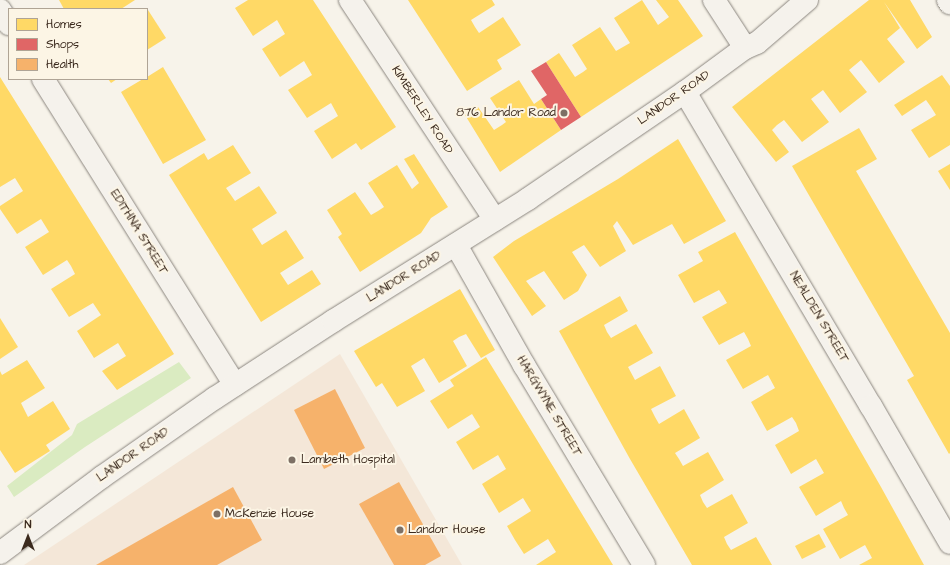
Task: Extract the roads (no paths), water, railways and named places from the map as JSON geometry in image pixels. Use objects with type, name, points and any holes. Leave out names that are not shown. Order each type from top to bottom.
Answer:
[{"type":"street","name":"KIMBERLEY ROAD","points":[[350,0],[495,220]]},
{"type":"street","points":[[714,0],[745,48]]},
{"type":"street","name":"LANDOR ROAD","points":[[3,544],[235,385],[333,321],[495,220],[685,92],[745,48],[757,43],[807,0]]},
{"type":"street","points":[[0,10],[8,22]]},
{"type":"street","name":"EDITHNA STREET","points":[[44,80],[235,385]]},
{"type":"street","name":"NEALDEN STREET","points":[[685,92],[871,406],[950,543]]},
{"type":"street","name":"HARGWYNE STREET","points":[[456,245],[524,365],[644,565]]},
{"type":"place","name":"876 Landor Road","points":[[564,113]]},
{"type":"place","name":"Lambeth Hospital","points":[[292,460]]},
{"type":"place","name":"McKenzie House","points":[[217,514]]},
{"type":"place","name":"Landor House","points":[[400,530]]}]
